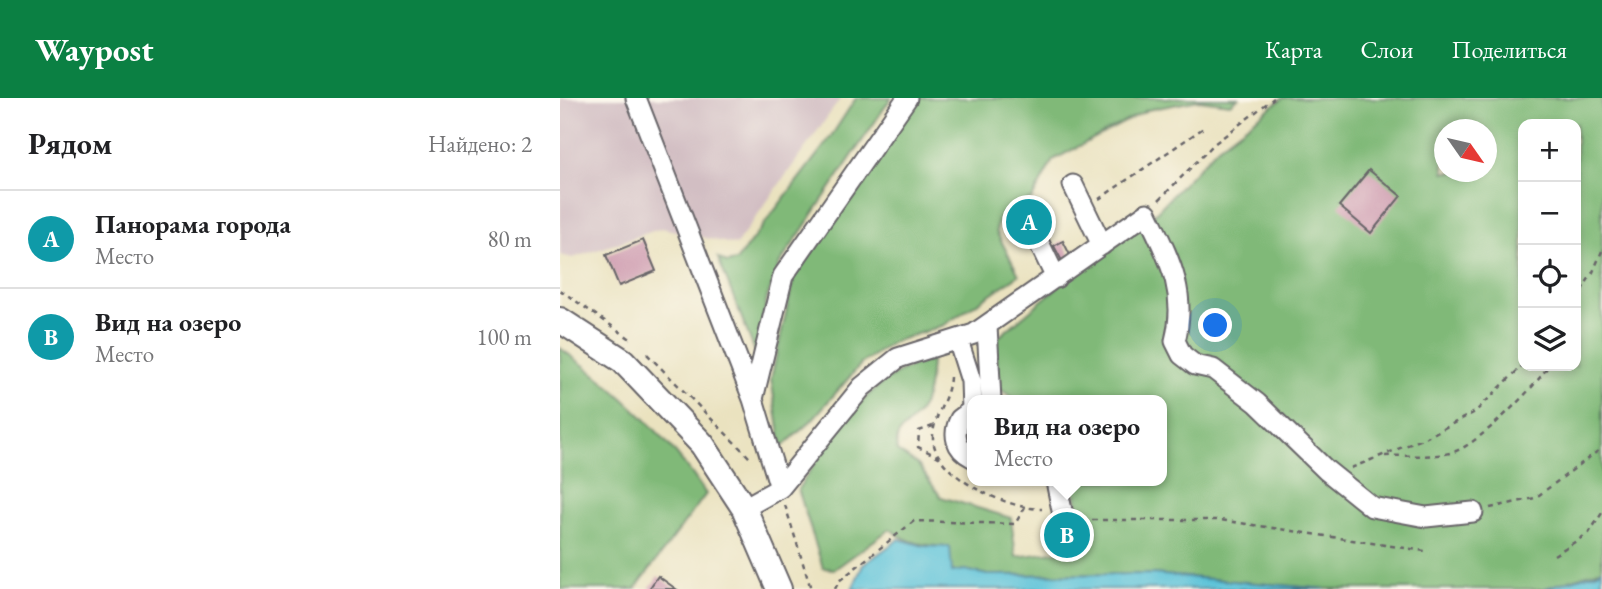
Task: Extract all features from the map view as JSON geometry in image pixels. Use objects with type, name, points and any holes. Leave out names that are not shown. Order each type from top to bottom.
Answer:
[{"type":"main road","points":[[560,320],[623,361],[702,444],[744,508],[779,589]]},
{"type":"street","points":[[636,98],[753,400],[780,488]]},
{"type":"street","points":[[753,400],[783,276],[907,98]]},
{"type":"street","points":[[1073,185],[1102,245]]},
{"type":"street","points":[[744,508],[780,488],[862,387],[898,358],[958,340],[987,326],[1147,213],[1173,268],[1182,316],[1175,341],[1182,355],[1195,365],[1213,369],[1257,403],[1332,475],[1372,507],[1426,517],[1473,512]]},
{"type":"street","points":[[1029,222],[1056,278]]},
{"type":"street","points":[[987,326],[991,395]]},
{"type":"street","points":[[958,340],[971,381],[971,395]]},
{"type":"street","points":[[967,414],[960,419],[955,438],[959,447],[967,453]]},
{"type":"street","points":[[1057,486],[1066,535]]},
{"type":"path","points":[[1147,213],[1214,144],[1274,98]]},
{"type":"path","points":[[1084,209],[1205,127]]},
{"type":"path","points":[[1581,291],[1602,251]]},
{"type":"path","points":[[1332,475],[1382,457],[1475,412],[1518,370]]},
{"type":"path","points":[[1382,457],[1456,452],[1510,411],[1545,371]]},
{"type":"path","points":[[934,426],[924,427],[919,431],[918,447],[939,457]]},
{"type":"path","points":[[1473,512],[1535,498],[1602,448]]},
{"type":"path","points":[[835,589],[839,581],[914,521],[1015,524],[1025,507],[1039,510]]},
{"type":"path","points":[[1554,555],[1589,533],[1602,513]]},
{"type":"path","points":[[1084,520],[1220,520],[1424,551]]},
{"type":"shaded area","points":[[560,98],[841,98],[736,245],[662,228],[573,258],[560,255]]},
{"type":"green space","points":[[856,98],[891,98],[780,263],[767,298],[756,354],[718,258],[727,263],[736,261],[830,138]]},
{"type":"green space","points":[[919,98],[1238,98],[1230,104],[1199,100],[1147,110],[1053,160],[1032,199],[1011,208],[999,218],[996,231],[1019,275],[944,325],[893,342],[861,364],[811,421],[782,447],[771,379],[794,277]]},
{"type":"green space","points":[[1283,98],[1602,98],[1602,569],[1543,589],[1325,589],[1152,574],[987,575],[965,570],[951,572],[949,547],[918,543],[890,529],[835,569],[823,568],[798,489],[838,430],[870,393],[888,379],[931,361],[924,403],[917,415],[901,430],[897,438],[897,451],[918,465],[941,497],[1011,518],[1016,557],[1085,548],[1074,486],[1167,486],[1167,395],[1009,395],[1000,389],[994,341],[1080,268],[1144,225],[1218,147]]},
{"type":"green space","points":[[560,348],[640,414],[675,452],[706,494],[635,589],[560,589]]},
{"type":"water","points":[[899,539],[924,546],[950,547],[952,572],[965,570],[987,575],[1152,574],[1325,589],[852,589],[863,565]]},
{"type":"water","points":[[1602,569],[1602,589],[1543,589],[1598,572]]},
{"type":"building","points":[[1369,170],[1401,196],[1371,233],[1339,206]]},
{"type":"building","points":[[643,240],[656,271],[619,286],[606,255]]},
{"type":"building","points":[[1063,241],[1071,257],[1062,261],[1054,246]]},
{"type":"building","points":[[658,576],[676,589],[649,589]]},
{"type":"place","name":"Панорама города","points":[[1029,222]]},
{"type":"place","name":"Вид на озеро","points":[[1067,535]]}]
